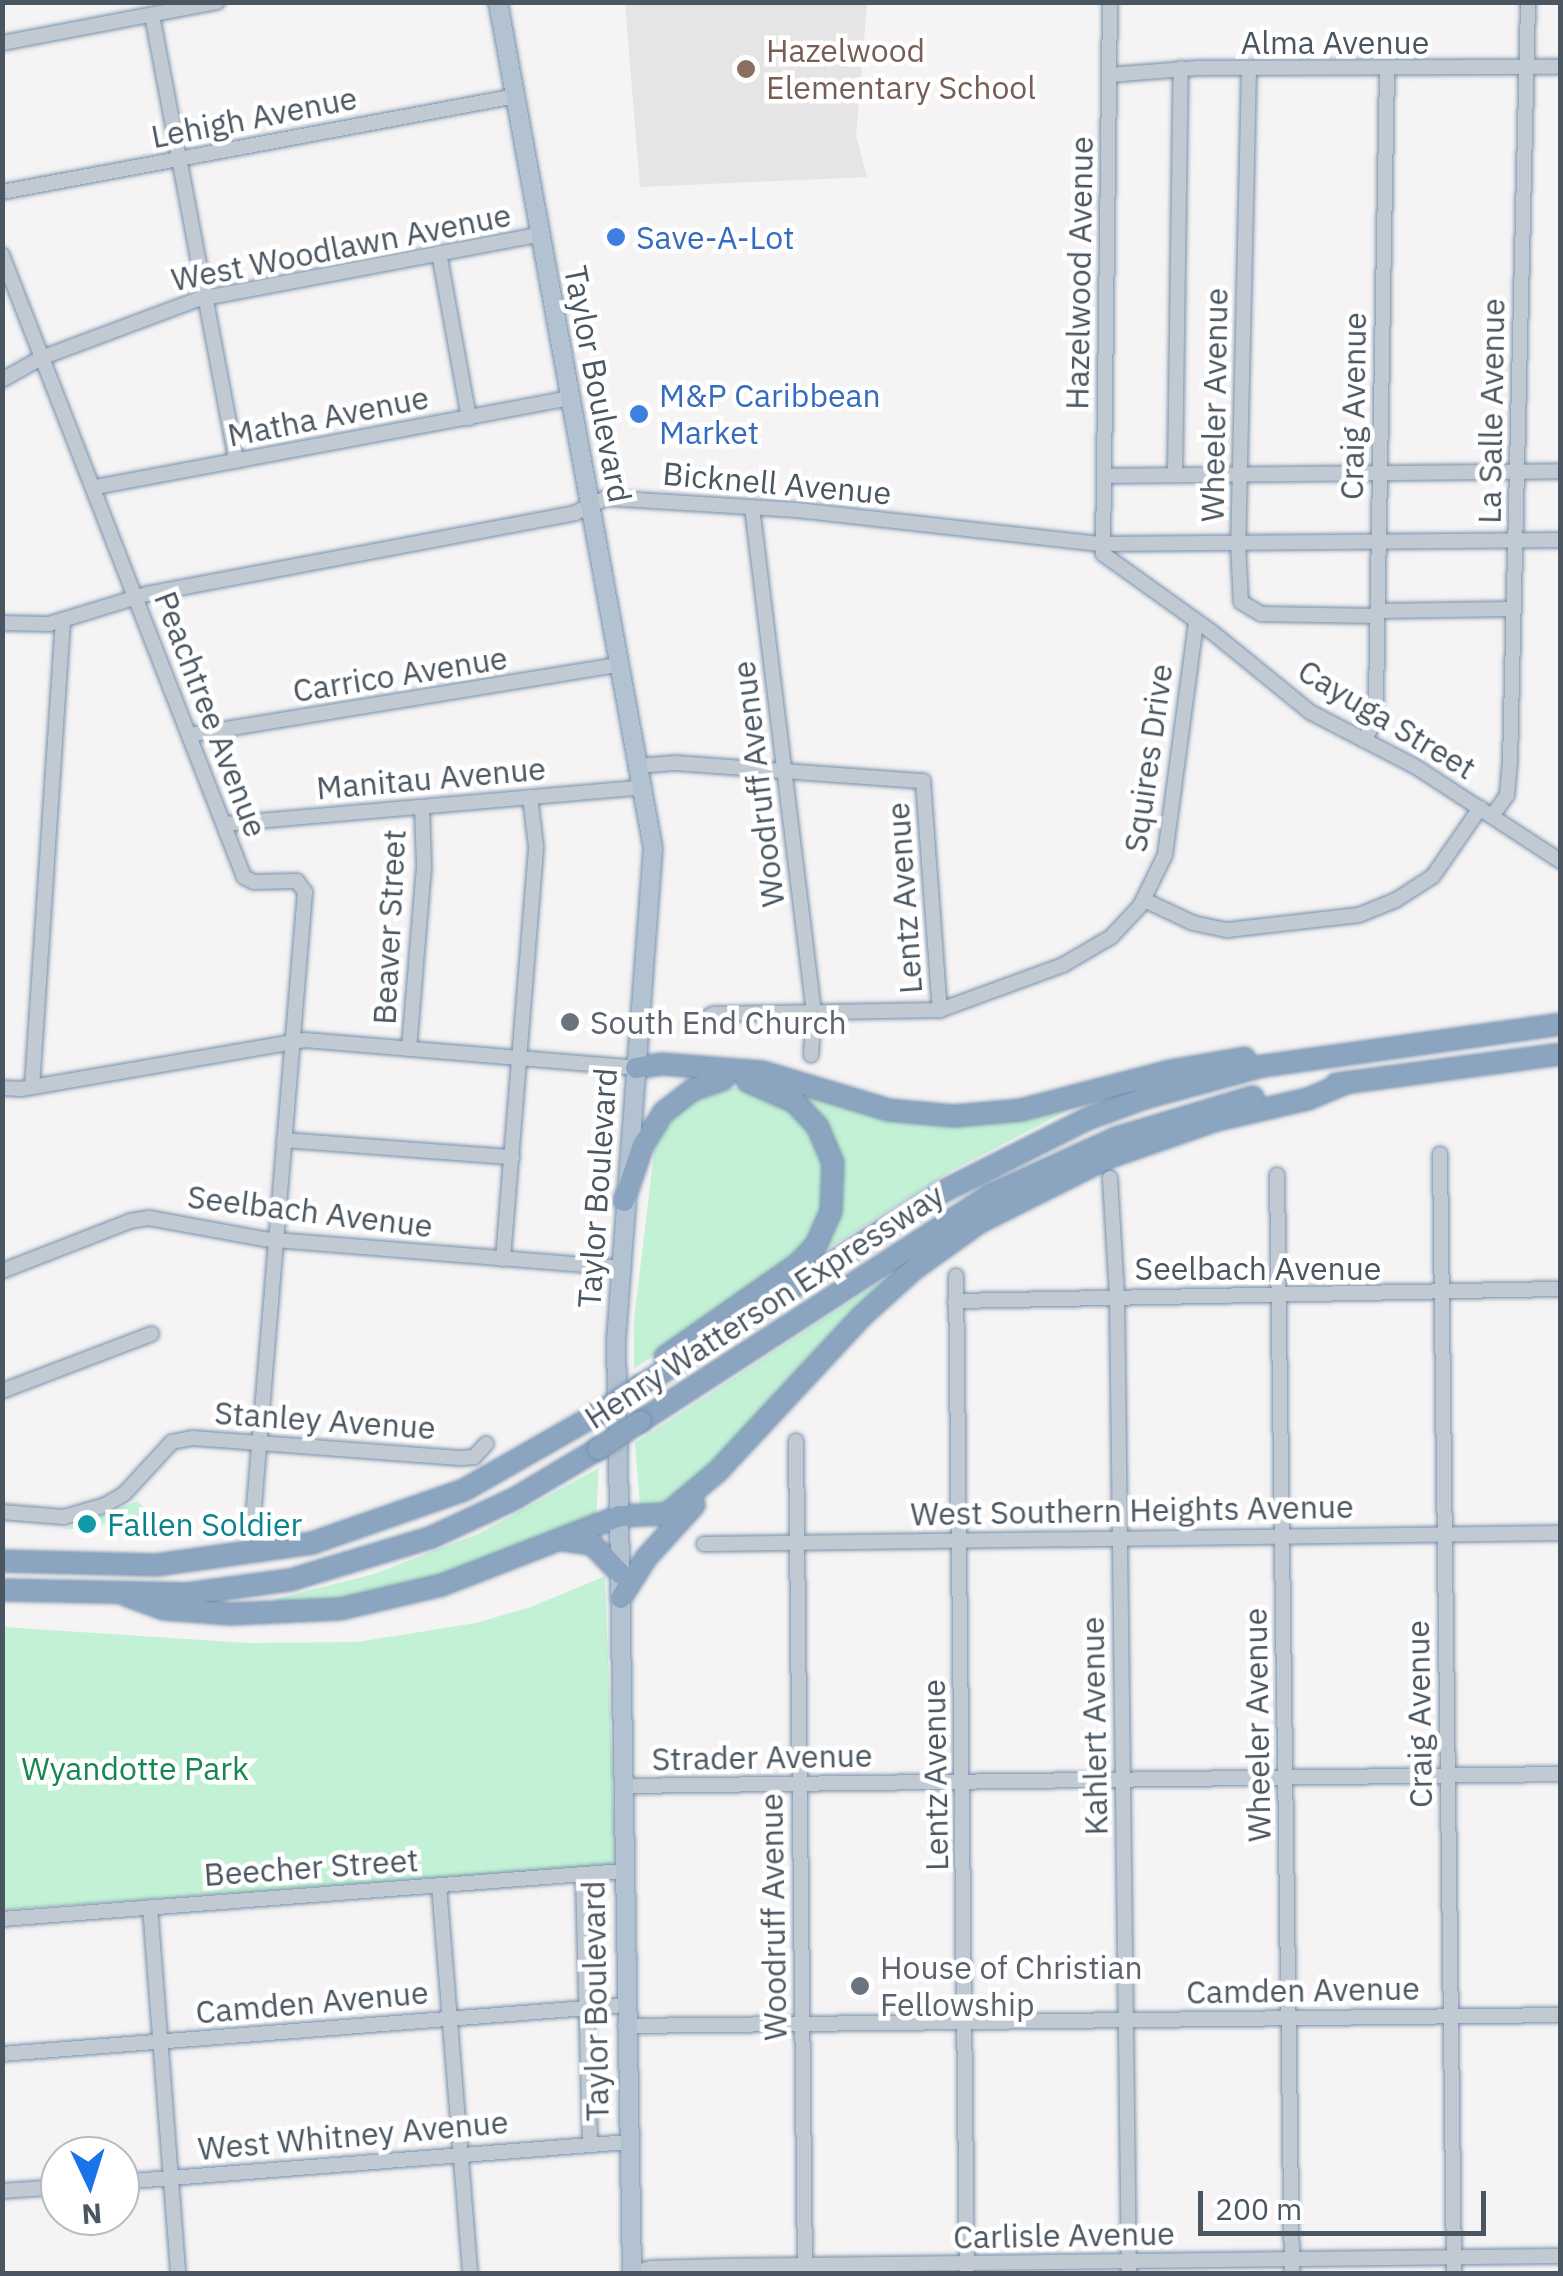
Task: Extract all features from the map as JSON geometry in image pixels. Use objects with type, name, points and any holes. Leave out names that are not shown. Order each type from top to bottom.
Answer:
[{"type":"highway","name":"Henry Watterson Expressway","points":[[2,1561],[156,1565],[312,1544],[464,1490],[598,1413],[938,1194],[1027,1146],[1145,1098],[1226,1074],[1319,1056],[1560,1024]]},
{"type":"highway","name":"Henry Watterson Expressway","points":[[2,1590],[126,1595],[221,1591],[359,1562],[490,1511],[598,1449],[914,1241],[1033,1174],[1174,1118],[1266,1094],[1560,1054]]},
{"type":"highway","points":[[636,1068],[662,1064],[763,1072],[889,1110],[954,1116],[1021,1110],[1201,1064],[1265,1056],[1319,1056]]},
{"type":"highway","points":[[636,1068],[760,1083],[806,1113],[823,1136],[833,1163],[832,1212],[816,1245],[799,1264],[643,1372],[639,1386]]},
{"type":"highway","points":[[624,1201],[643,1145],[664,1112],[692,1090],[724,1079]]},
{"type":"highway","points":[[126,1595],[164,1609],[253,1615],[323,1612],[413,1594],[620,1516],[667,1514],[718,1471],[862,1316],[914,1269],[980,1222],[1107,1158],[1217,1120],[1308,1099],[1348,1082]]},
{"type":"highway","points":[[621,1598],[646,1558],[710,1488],[718,1471]]},
{"type":"highway","points":[[556,1542],[592,1544],[621,1574]]},
{"type":"main road","name":"Taylor Boulevard","points":[[498,2],[618,664],[644,786],[654,862],[624,1201],[616,1352],[632,2273]]},
{"type":"street","points":[[2,43],[218,2]]},
{"type":"street","name":"Hazelwood Avenue","points":[[1102,544],[1110,2]]},
{"type":"street","name":"La Salle Avenue","points":[[1144,900],[1194,924],[1227,930],[1358,916],[1396,900],[1433,876],[1508,786],[1528,2]]},
{"type":"street","points":[[152,15],[236,461]]},
{"type":"street","name":"Alma Avenue","points":[[1109,75],[1182,68],[1387,71],[1560,67]]},
{"type":"street","points":[[1174,475],[1182,68]]},
{"type":"street","name":"Wheeler Avenue","points":[[1249,69],[1238,542],[1241,602],[1249,610],[1377,614]]},
{"type":"street","name":"Craig Avenue","points":[[1364,740],[1374,718],[1387,71]]},
{"type":"street","name":"Lehigh Avenue","points":[[2,192],[516,96]]},
{"type":"street","name":"West Woodlawn Avenue","points":[[2,380],[42,358],[207,297],[540,235]]},
{"type":"street","points":[[438,252],[469,418]]},
{"type":"street","name":"Peachtree Avenue","points":[[2,256],[96,486],[189,736],[248,880],[293,880],[304,887],[253,1519]]},
{"type":"street","name":"Matha Avenue","points":[[96,486],[571,398]]},
{"type":"street","points":[[1104,476],[1560,471]]},
{"type":"street","name":"Bicknell Avenue","points":[[2,623],[63,620],[137,596],[575,513],[606,498],[752,507],[1102,544],[1560,540]]},
{"type":"street","name":"Woodruff Avenue","points":[[752,507],[814,1013],[812,1055]]},
{"type":"street","name":"Cayuga Street","points":[[1102,544],[1102,554],[1110,562],[1310,712],[1486,812],[1560,861]]},
{"type":"street","points":[[1377,614],[1513,609]]},
{"type":"street","points":[[27,1088],[63,620]]},
{"type":"street","name":"Squires Drive","points":[[691,1026],[714,1014],[940,1010],[1081,956],[1112,936],[1144,900],[1170,836],[1196,623]]},
{"type":"street","name":"Carrico Avenue","points":[[189,736],[618,664]]},
{"type":"street","points":[[639,766],[675,762],[784,770]]},
{"type":"street","name":"Lentz Avenue","points":[[784,770],[923,780],[940,1010]]},
{"type":"street","name":"Manitau Avenue","points":[[224,824],[644,786]]},
{"type":"street","points":[[502,1259],[536,846],[530,798]]},
{"type":"street","name":"Beaver Street","points":[[409,1049],[424,867],[422,807]]},
{"type":"street","points":[[2,1088],[27,1088],[292,1041],[636,1068]]},
{"type":"street","points":[[2,1101],[27,1088]]},
{"type":"street","points":[[284,1140],[512,1158]]},
{"type":"street","name":"Craig Avenue","points":[[1440,1154],[1454,2274]]},
{"type":"street","name":"Wheeler Avenue","points":[[1277,1175],[1292,2266]]},
{"type":"street","name":"Kahlert Avenue","points":[[1110,1178],[1117,1296],[1129,2267]]},
{"type":"street","name":"Seelbach Avenue","points":[[2,1271],[140,1218],[276,1240],[620,1268]]},
{"type":"street","name":"Lentz Avenue","points":[[956,1276],[967,2268]]},
{"type":"street","name":"Seelbach Avenue","points":[[955,1301],[1560,1290]]},
{"type":"street","points":[[2,1391],[151,1334]]},
{"type":"street","name":"Stanley Avenue","points":[[2,1512],[64,1517],[105,1505],[124,1494],[172,1442],[193,1438],[462,1458],[474,1457],[486,1444]]},
{"type":"street","name":"Woodruff Avenue","points":[[796,1441],[805,2269]]},
{"type":"street","name":"West Southern Heights Avenue","points":[[704,1544],[1560,1532]]},
{"type":"street","name":"Strader Avenue","points":[[623,1786],[1560,1774]]},
{"type":"street","name":"Beecher Street","points":[[2,1918],[623,1871]]},
{"type":"street","points":[[583,1874],[590,2008],[590,2145]]},
{"type":"street","points":[[440,1885],[470,2274]]},
{"type":"street","points":[[150,1908],[178,2274]]},
{"type":"street","name":"Camden Avenue","points":[[2,2054],[625,2005]]},
{"type":"street","name":"Camden Avenue","points":[[626,2026],[1560,2015]]},
{"type":"street","name":"West Whitney Avenue","points":[[140,2180],[628,2142]]},
{"type":"street","points":[[2,2190],[40,2187]]},
{"type":"street","name":"Carlisle Avenue","points":[[632,2273],[651,2268],[1292,2266],[1560,2256]]},
{"type":"shaded area","name":"Hazelwood Elementary School","points":[[625,3],[867,3],[856,136],[867,177],[640,187]]},
{"type":"green space","points":[[737,1087],[763,1093],[804,1120],[825,1160],[827,1197],[814,1236],[793,1259],[634,1369],[634,1320],[655,1144],[686,1102]]},
{"type":"green space","points":[[813,1094],[872,1112],[1088,1100],[951,1171],[818,1255],[840,1212],[843,1180],[840,1159],[805,1099]]},
{"type":"green space","points":[[909,1263],[682,1494],[669,1505],[640,1507],[635,1443]]},
{"type":"green space","points":[[599,1468],[596,1518],[454,1572],[382,1594],[278,1607],[275,1599],[374,1574],[478,1534]]},
{"type":"green space","points":[[138,1501],[153,1518],[62,1530]]},
{"type":"green space","name":"Wyandotte Park","points":[[605,1576],[615,1857],[611,1865],[3,1910],[3,1627],[248,1643],[357,1642],[476,1623],[531,1607]]},
{"type":"place","name":"Hazelwood Elementary School","points":[[746,69]]},
{"type":"place","name":"Save-A-Lot","points":[[616,237]]},
{"type":"place","name":"M&P Caribbean Market","points":[[639,414]]},
{"type":"place","name":"South End Church","points":[[570,1022]]},
{"type":"place","name":"Fallen Soldier","points":[[87,1524]]},
{"type":"place","name":"House of Christian Fellowship","points":[[860,1986]]}]
